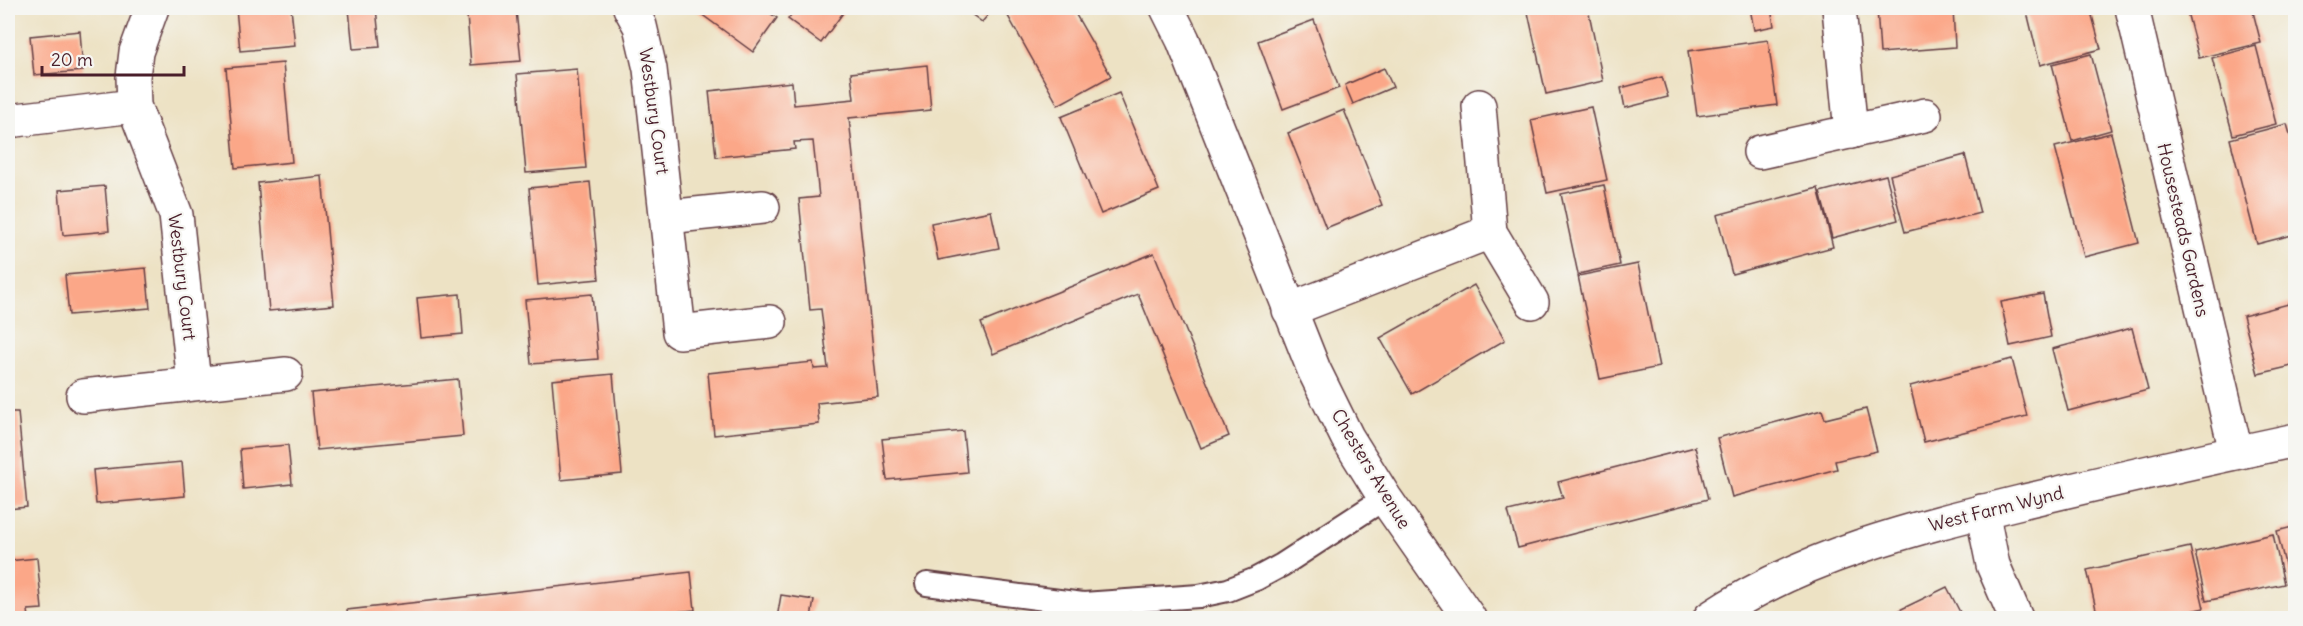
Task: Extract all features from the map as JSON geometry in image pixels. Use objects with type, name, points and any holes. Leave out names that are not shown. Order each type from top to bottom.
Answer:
[{"type":"street","name":"Westbury Court","points":[[152,8],[136,52],[133,77],[134,106],[176,215],[194,382]]},
{"type":"street","name":"Westbury Court","points":[[630,8],[640,26],[650,69],[679,332],[770,322]]},
{"type":"street","name":"Chesters Avenue","points":[[1167,8],[1183,40],[1314,370],[1347,436],[1385,498],[1469,618]]},
{"type":"street","points":[[1839,8],[1851,132]]},
{"type":"street","name":"Housesteads Gardens","points":[[2132,8],[2236,452]]},
{"type":"street","points":[[8,121],[134,106]]},
{"type":"street","points":[[1479,106],[1490,232],[1532,302]]},
{"type":"street","points":[[1760,152],[1925,115]]},
{"type":"street","points":[[667,217],[763,207]]},
{"type":"street","points":[[1289,310],[1490,232]]},
{"type":"street","points":[[83,396],[194,382],[286,374]]},
{"type":"street","name":"West Farm Wynd","points":[[1710,618],[1739,598],[1809,564],[1982,511],[2295,440]]},
{"type":"street","points":[[1982,511],[1993,565],[2016,618]]},
{"type":"lane","points":[[927,584],[1083,604],[1199,596],[1228,590],[1273,570],[1385,498]]},
{"type":"building","points":[[236,8],[291,8],[295,46],[240,51]]},
{"type":"building","points":[[376,8],[380,47],[353,49],[349,9]]},
{"type":"building","points":[[439,8],[484,8],[484,9],[439,13]]},
{"type":"building","points":[[693,8],[762,8],[777,18],[753,52]]},
{"type":"building","points":[[796,8],[836,8],[843,13],[821,43],[788,19]]},
{"type":"building","points":[[963,8],[994,8],[982,22]]},
{"type":"building","points":[[1023,8],[1072,8],[1111,76],[1058,105],[1008,16]]},
{"type":"building","points":[[1527,8],[1588,8],[1603,81],[1546,94]]},
{"type":"building","points":[[1750,8],[1771,8],[1774,26],[1754,30]]},
{"type":"building","points":[[1877,8],[1953,8],[1955,47],[1880,53]]},
{"type":"building","points":[[2026,8],[2090,8],[2101,49],[2040,65]]},
{"type":"building","points":[[2186,8],[2252,8],[2261,43],[2199,58]]},
{"type":"building","points":[[516,10],[521,61],[471,65],[467,15]]},
{"type":"building","points":[[1314,20],[1339,88],[1283,109],[1258,41]]},
{"type":"building","points":[[80,31],[83,71],[34,75],[30,36]]},
{"type":"building","points":[[1768,40],[1777,105],[1697,116],[1688,51]]},
{"type":"building","points":[[2256,46],[2276,124],[2233,135],[2212,58]]},
{"type":"building","points":[[2091,54],[2111,130],[2072,141],[2052,64]]},
{"type":"building","points":[[283,63],[292,162],[235,168],[226,68]]},
{"type":"building","points":[[927,65],[931,110],[849,118],[878,397],[817,403],[819,424],[714,435],[708,373],[813,362],[814,369],[828,368],[821,309],[810,310],[799,199],[819,197],[813,141],[794,142],[795,149],[716,157],[709,91],[792,82],[794,105],[854,99],[851,73]]},
{"type":"building","points":[[1384,68],[1393,87],[1353,104],[1345,85]]},
{"type":"building","points":[[577,69],[586,168],[526,173],[517,74]]},
{"type":"building","points":[[1662,77],[1668,97],[1625,108],[1621,88]]},
{"type":"building","points":[[1119,93],[1159,190],[1101,214],[1061,117]]},
{"type":"building","points":[[1591,107],[1607,180],[1547,193],[1531,120]]},
{"type":"building","points":[[1344,110],[1382,205],[1326,228],[1288,133]]},
{"type":"building","points":[[2287,124],[2296,155],[2296,234],[2257,244],[2230,139]]},
{"type":"building","points":[[2111,133],[2139,243],[2084,257],[2055,147]]},
{"type":"building","points":[[1965,155],[1980,213],[1905,232],[1890,175]]},
{"type":"building","points":[[1886,175],[1898,220],[1832,238],[1820,192]]},
{"type":"building","points":[[322,176],[334,305],[269,311],[258,183]]},
{"type":"building","points":[[590,182],[599,279],[538,285],[529,188]]},
{"type":"building","points":[[1604,185],[1620,265],[1578,274],[1561,194]]},
{"type":"building","points":[[105,186],[109,231],[63,235],[59,190]]},
{"type":"building","points":[[1818,188],[1833,247],[1732,274],[1717,215]]},
{"type":"building","points":[[991,211],[999,248],[938,260],[931,223]]},
{"type":"building","points":[[1154,253],[1229,436],[1201,448],[1138,294],[993,354],[981,323]]},
{"type":"building","points":[[1638,264],[1659,367],[1600,379],[1578,276]]},
{"type":"building","points":[[146,268],[150,308],[69,315],[65,275]]},
{"type":"building","points":[[1474,285],[1505,340],[1412,394],[1380,338]]},
{"type":"building","points":[[460,294],[463,334],[421,338],[417,298]]},
{"type":"building","points":[[592,294],[598,359],[531,364],[525,300]]},
{"type":"building","points":[[2043,294],[2051,337],[2010,346],[2001,302]]},
{"type":"building","points":[[2296,302],[2296,365],[2258,374],[2243,316]]},
{"type":"building","points":[[2132,328],[2148,390],[2068,411],[2052,349]]},
{"type":"building","points":[[2012,359],[2027,416],[1924,442],[1910,386]]},
{"type":"building","points":[[613,374],[622,474],[561,480],[552,380]]},
{"type":"building","points":[[458,379],[463,436],[317,450],[311,393]]},
{"type":"building","points":[[8,398],[10,398],[11,412],[18,412],[27,507],[8,509]]},
{"type":"building","points":[[1866,409],[1877,451],[1835,461],[1837,469],[1732,497],[1717,438],[1822,410],[1825,419]]},
{"type":"building","points":[[963,431],[967,472],[887,480],[882,439]]},
{"type":"building","points":[[288,445],[292,484],[243,489],[240,449]]},
{"type":"building","points":[[1695,447],[1708,499],[1518,548],[1508,511],[1563,498],[1558,482]]},
{"type":"building","points":[[182,462],[185,496],[96,504],[93,470]]},
{"type":"building","points":[[2296,526],[2296,584],[2290,585],[2277,531]]},
{"type":"building","points":[[2273,534],[2284,584],[2206,601],[2195,552]]},
{"type":"building","points":[[2190,547],[2204,608],[2160,618],[2098,618],[2087,570]]},
{"type":"building","points":[[37,558],[42,609],[28,610],[29,618],[8,618],[8,561]]},
{"type":"building","points":[[691,572],[695,610],[614,618],[348,618],[347,610]]},
{"type":"building","points":[[1947,587],[1963,618],[1883,618]]},
{"type":"building","points":[[781,595],[814,600],[811,618],[777,618]]}]
